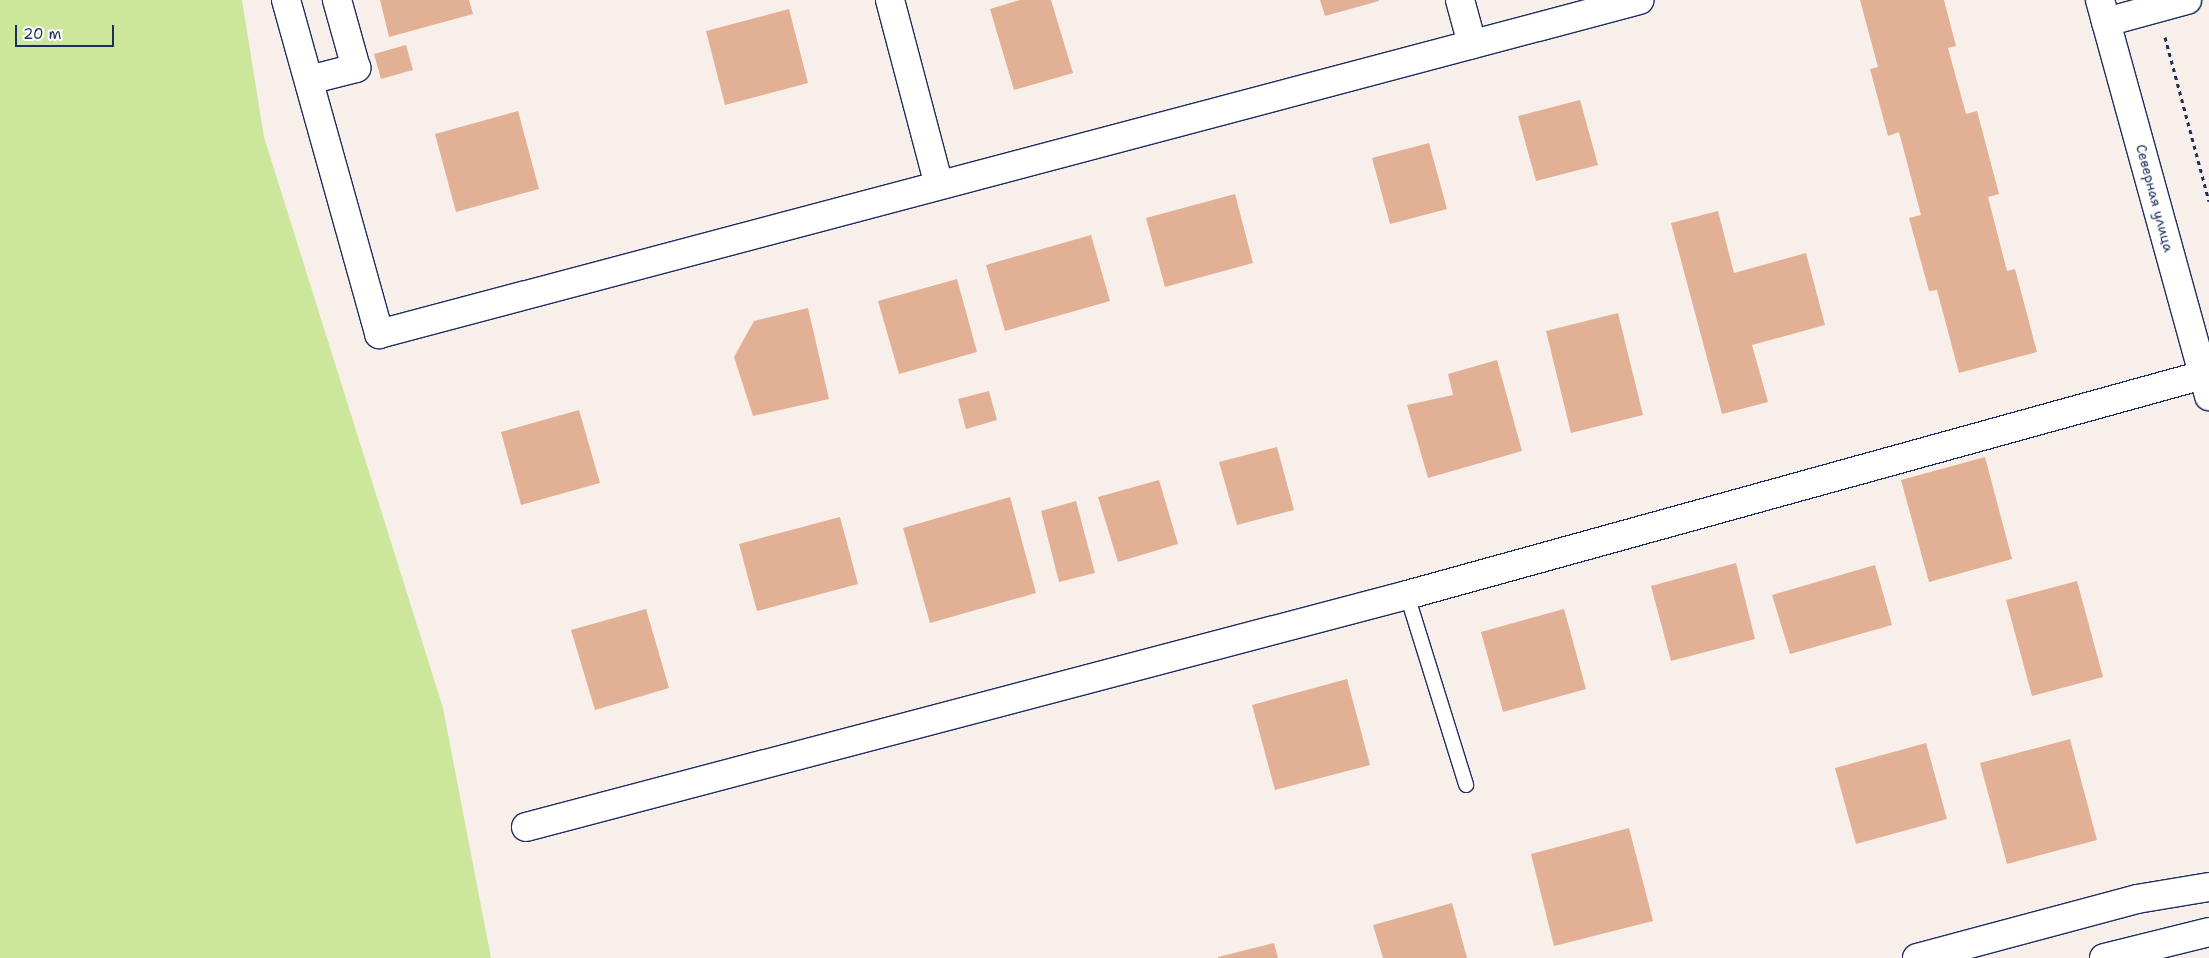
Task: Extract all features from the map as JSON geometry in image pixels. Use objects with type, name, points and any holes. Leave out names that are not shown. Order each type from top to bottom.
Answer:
[{"type":"street","points":[[286,0],[380,334],[1640,0]]},
{"type":"street","points":[[309,80],[356,68],[337,0]]},
{"type":"street","points":[[890,0],[939,185]]},
{"type":"street","points":[[1460,0],[1472,44]]},
{"type":"street","points":[[2103,11],[2158,8],[2187,0]]},
{"type":"street","name":"Северная улица","points":[[2103,11],[2206,386]]},
{"type":"street","points":[[526,827],[2206,386]]},
{"type":"street","points":[[1917,958],[2137,899],[2209,887]]},
{"type":"street","points":[[2104,958],[2209,932]]},
{"type":"lane","points":[[1407,595],[1466,785]]},
{"type":"path","points":[[2158,8],[2209,201]]},
{"type":"green space","points":[[0,0],[242,0],[264,137],[443,708],[491,958],[0,958]]},
{"type":"building","points":[[380,0],[469,0],[473,14],[389,37]]},
{"type":"building","points":[[1020,0],[1051,0],[1073,73],[1014,90],[990,9]]},
{"type":"building","points":[[1320,0],[1379,0],[1379,1],[1325,16]]},
{"type":"building","points":[[1860,0],[1944,0],[1956,46],[1948,48],[1966,114],[1977,111],[1999,194],[1988,197],[2007,271],[2015,269],[2037,352],[1959,373],[1937,290],[1929,291],[1909,218],[1921,215],[1899,132],[1888,136],[1870,69],[1878,67]]},
{"type":"building","points":[[789,9],[808,83],[725,105],[706,31]]},
{"type":"building","points":[[406,45],[413,70],[381,79],[374,54]]},
{"type":"building","points":[[1580,100],[1598,165],[1536,181],[1518,116]]},
{"type":"building","points":[[518,111],[539,189],[456,212],[435,134]]},
{"type":"building","points":[[1429,143],[1447,209],[1390,224],[1372,158]]},
{"type":"building","points":[[1235,194],[1253,263],[1165,287],[1146,218]]},
{"type":"building","points":[[1718,211],[1734,273],[1806,253],[1825,325],[1752,345],[1768,402],[1722,414],[1671,223]]},
{"type":"building","points":[[1091,235],[1110,301],[1005,331],[986,265]]},
{"type":"building","points":[[957,279],[977,352],[899,374],[878,301]]},
{"type":"building","points":[[808,308],[829,399],[753,416],[734,357],[754,321]]},
{"type":"building","points":[[1618,313],[1643,415],[1571,433],[1546,331]]},
{"type":"building","points":[[1497,360],[1522,451],[1428,478],[1407,405],[1453,395],[1448,374]]},
{"type":"building","points":[[989,391],[997,420],[966,429],[958,399]]},
{"type":"building","points":[[579,410],[600,483],[521,505],[501,432]]},
{"type":"building","points":[[1277,447],[1294,510],[1237,525],[1219,462]]},
{"type":"building","points":[[1985,457],[2012,559],[1929,582],[1901,480]]},
{"type":"building","points":[[1159,480],[1178,544],[1118,562],[1098,497]]},
{"type":"building","points":[[1010,497],[1036,593],[930,623],[903,528]]},
{"type":"building","points":[[1076,501],[1095,573],[1059,582],[1041,511]]},
{"type":"building","points":[[840,517],[858,584],[757,611],[739,544]]},
{"type":"building","points":[[1736,563],[1755,639],[1671,661],[1651,586]]},
{"type":"building","points":[[1875,565],[1892,625],[1790,654],[1772,595]]},
{"type":"building","points":[[2077,581],[2103,677],[2032,696],[2006,600]]},
{"type":"building","points":[[646,609],[669,688],[595,710],[571,630]]},
{"type":"building","points":[[1564,609],[1586,689],[1503,712],[1481,632]]},
{"type":"building","points":[[1347,679],[1370,765],[1275,790],[1252,705]]},
{"type":"building","points":[[2070,739],[2097,840],[2007,864],[1980,763]]},
{"type":"building","points":[[1926,743],[1947,819],[1856,844],[1835,768]]},
{"type":"building","points":[[1629,828],[1653,921],[1554,946],[1531,854]]},
{"type":"building","points":[[1452,903],[1467,958],[1383,958],[1373,925]]},
{"type":"building","points":[[1274,943],[1278,958],[1218,958],[1218,957]]}]
